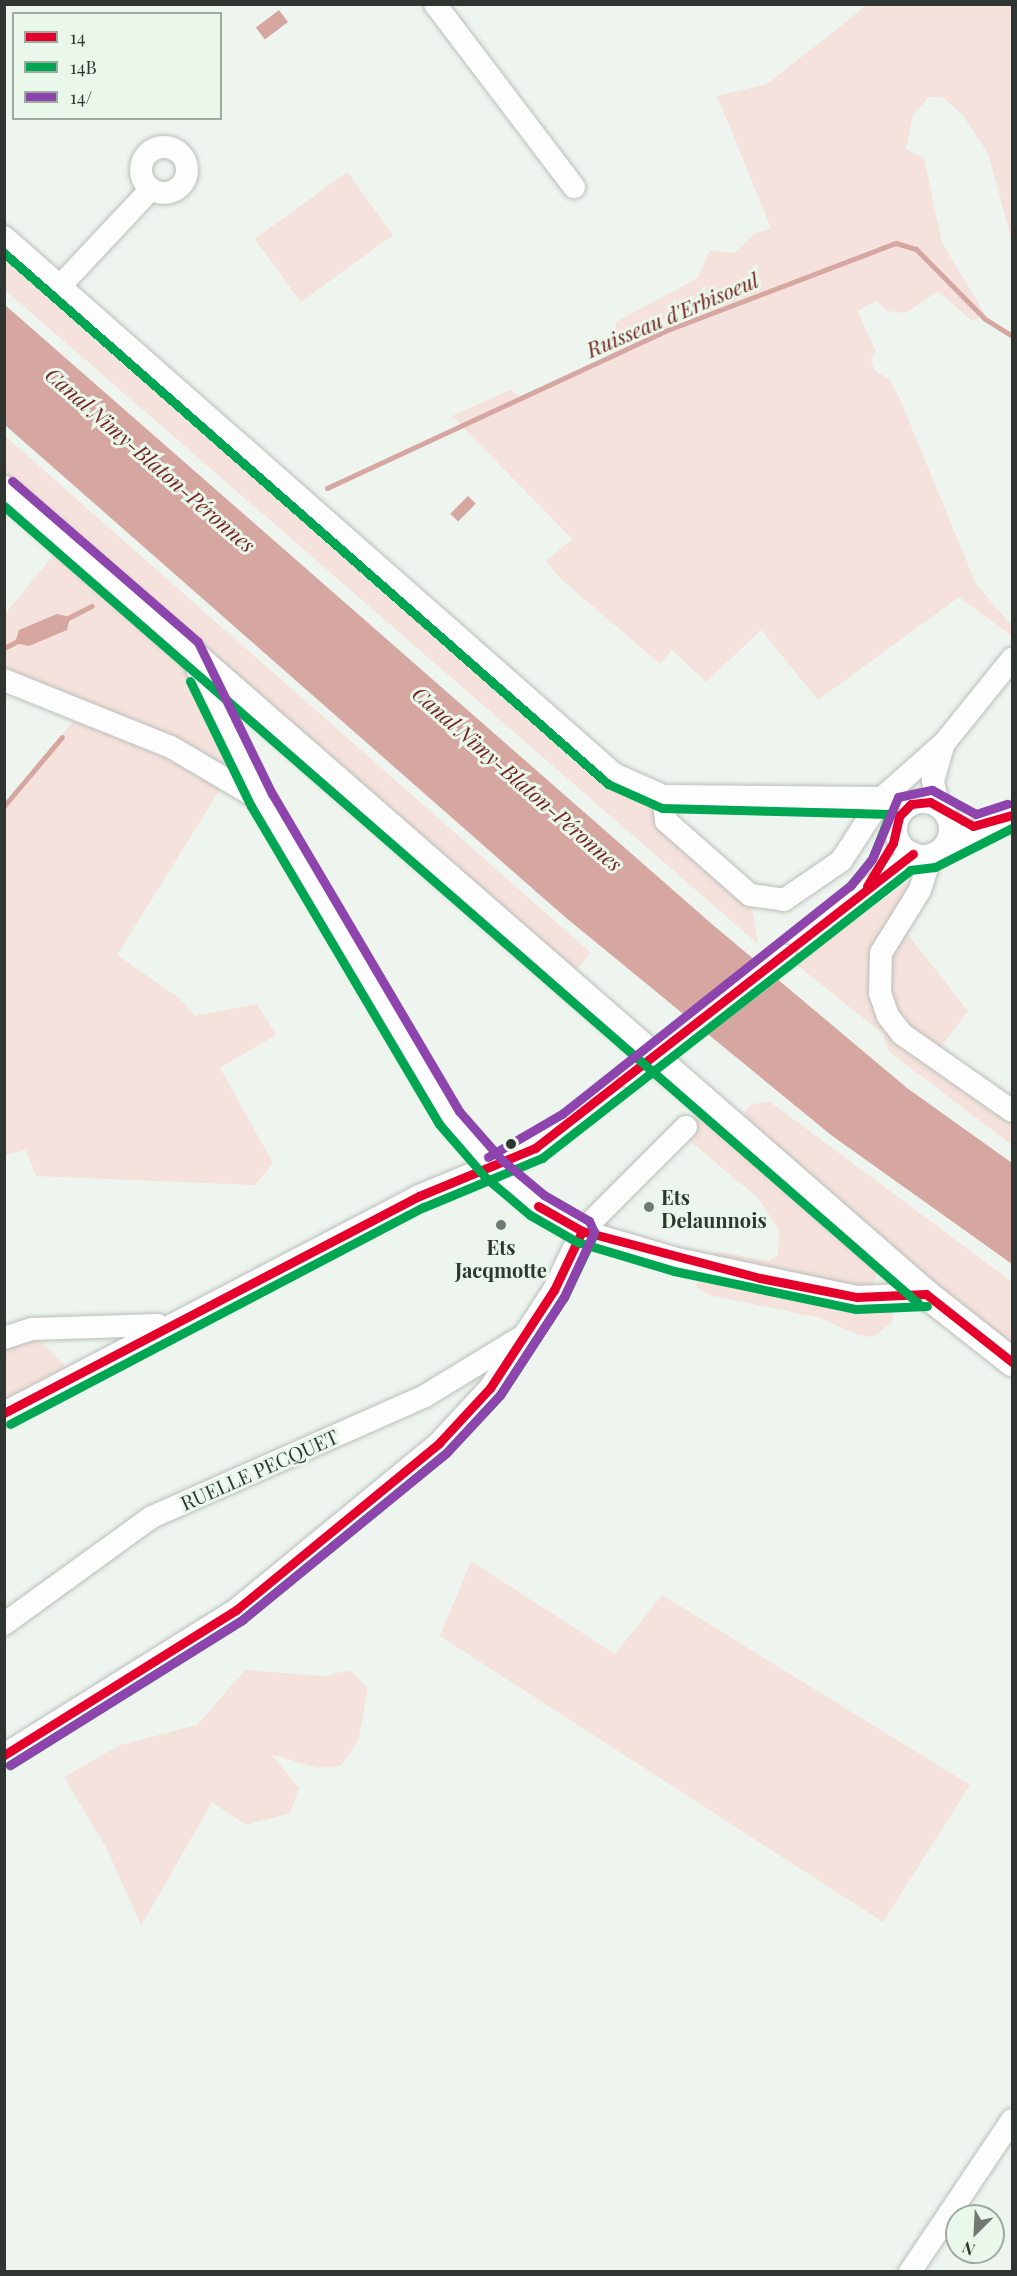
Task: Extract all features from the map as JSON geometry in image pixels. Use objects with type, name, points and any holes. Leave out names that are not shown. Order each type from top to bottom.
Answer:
[{"type":"main road","points":[[4,490],[926,1294],[1012,1362]]},
{"type":"street","points":[[435,4],[574,187]]},
{"type":"street","points":[[60,286],[151,189]]},
{"type":"street","points":[[4,237],[614,774],[663,796],[882,798],[900,817],[902,847],[930,852]]},
{"type":"street","points":[[188,649],[261,800],[449,1118],[493,1168],[537,1205],[582,1231],[677,1259],[847,1295],[926,1294]]},
{"type":"street","points":[[663,796],[666,821],[750,895],[773,902],[784,900],[841,861],[882,798],[945,742],[1012,659]]},
{"type":"street","points":[[4,680],[171,747],[261,800]]},
{"type":"street","points":[[945,742],[935,766],[941,808],[951,830],[930,852],[920,890],[881,953],[880,993],[888,1016],[902,1034],[1012,1111]]},
{"type":"street","points":[[859,894],[883,865],[900,817],[920,801],[941,808],[961,823],[987,826]]},
{"type":"street","points":[[4,1413],[163,1325],[419,1196],[493,1168],[536,1148],[785,956],[859,894],[930,852],[1012,815]]},
{"type":"street","points":[[4,1755],[236,1610],[329,1538],[475,1406],[526,1334],[582,1231],[686,1127]]},
{"type":"street","points":[[4,1338],[32,1329],[163,1325]]},
{"type":"street","name":"RUELLE PECQUET","points":[[4,1624],[152,1517],[425,1396],[526,1334]]},
{"type":"street","points":[[910,2271],[1012,2120]]},
{"type":"shaded area","points":[[867,5],[1012,5],[1012,242],[988,153],[962,114],[942,97],[929,97],[913,115],[906,149],[924,158],[942,243],[985,314],[972,321],[938,291],[906,313],[887,311],[876,301],[857,311],[876,351],[871,359],[874,370],[890,380],[899,397],[976,584],[1012,626],[1012,636],[959,597],[818,700],[761,630],[706,682],[672,650],[660,664],[561,579],[546,561],[572,539],[452,416],[510,390],[522,396],[613,355],[616,322],[698,278],[710,250],[735,253],[754,234],[771,228],[717,96],[767,84]]},
{"type":"shaded area","points":[[347,172],[393,235],[301,302],[255,239]]},
{"type":"shaded area","points":[[5,237],[647,791],[750,895],[758,944],[5,290]]},
{"type":"shaded area","points":[[5,436],[591,953],[568,979],[189,651],[257,798],[226,780],[117,955],[179,998],[195,1016],[257,1004],[276,1035],[220,1068],[273,1163],[255,1185],[36,1176],[26,1150],[5,1155],[4,806],[81,711],[5,680],[5,614],[64,542],[5,490]]},
{"type":"shaded area","points":[[911,879],[920,890],[898,922],[968,1011],[934,1056],[1012,1111],[1012,1145],[888,1051],[883,1034],[796,964]]},
{"type":"shaded area","points":[[769,1101],[1012,1282],[1012,1362],[743,1116],[750,1105]]},
{"type":"shaded area","points":[[700,1114],[877,1270],[874,1283],[858,1297],[895,1295],[892,1322],[873,1337],[858,1335],[820,1318],[709,1295],[696,1287],[699,1264],[718,1252],[769,1261],[778,1255],[779,1230],[758,1198],[689,1140],[691,1123]]},
{"type":"shaded area","points":[[38,1339],[66,1367],[5,1401],[5,1349]]},
{"type":"shaded area","points":[[471,1561],[615,1654],[662,1595],[970,1785],[883,1922],[440,1636]]},
{"type":"shaded area","points":[[245,1670],[324,1676],[351,1670],[368,1689],[358,1741],[341,1766],[317,1768],[271,1754],[299,1788],[290,1813],[246,1825],[212,1802],[141,1926],[107,1849],[64,1777],[120,1745],[197,1725]]},
{"type":"water","points":[[279,10],[288,22],[265,39],[256,27]]},
{"type":"water","name":"Canal Nimy-Blaton-Péronnes","points":[[5,305],[713,925],[907,1088],[1012,1163],[1012,1264],[831,1135],[565,917],[5,425]]},
{"type":"water","points":[[468,496],[476,504],[458,521],[450,514]]},
{"type":"water","points":[[57,614],[70,617],[67,630],[29,646],[15,643],[19,630]]},
{"type":"pier","points":[[758,959],[781,978],[706,1036],[683,1016]]},
{"type":"waterway","name":"Ruisseau d'Erbisoeul","points":[[327,488],[665,331],[896,243],[916,249],[985,319],[1012,336]]},
{"type":"waterway","name":"Ruisseau d'Erbisoeul","points":[[64,620],[92,606]]},
{"type":"waterway","name":"Ruisseau d'Erbisoeul","points":[[4,648],[20,640]]},
{"type":"waterway","points":[[4,806],[62,737]]},
{"type":"transit line","name":"14B","points":[[4,253],[608,784],[662,808],[890,814],[872,859],[850,886]]},
{"type":"transit line","name":"14/","points":[[10,1765],[242,1620],[447,1452],[500,1395],[564,1297],[594,1232],[589,1221],[544,1195],[501,1159],[459,1111],[272,794],[198,642],[12,481]]},
{"type":"transit line","name":"14B","points":[[4,506],[918,1303]]},
{"type":"transit line","name":"14B","points":[[190,681],[251,806],[439,1124],[485,1177],[530,1215],[577,1242],[674,1271],[856,1309],[927,1306]]},
{"type":"transit line","name":"14/","points":[[488,1157],[562,1114],[851,885],[872,859],[898,797],[932,790],[976,814],[1007,804]]},
{"type":"transit line","name":"14","points":[[867,886],[893,843],[899,816],[911,804],[930,802],[973,826],[1012,815]]},
{"type":"transit line","name":"14B","points":[[10,1424],[424,1207],[542,1158],[910,870],[935,867],[1012,828]]},
{"type":"transit line","name":"14","points":[[4,1413],[419,1196],[535,1148],[913,854]]},
{"type":"transit line","name":"14","points":[[538,1206],[582,1231],[760,1278],[857,1297],[926,1294]]},
{"type":"transit line","name":"14","points":[[4,1755],[236,1610],[439,1443],[490,1388],[554,1290],[582,1231]]},
{"type":"transit line","name":"14B","points":[[10,1765],[242,1620],[447,1452],[500,1395],[564,1297],[593,1236]]},
{"type":"transit line","name":"14","points":[[926,1294],[1012,1362]]},
{"type":"place","name":"Ets Delaunnois","points":[[649,1207]]},
{"type":"place","name":"Ets Jacqmotte","points":[[501,1225]]}]
